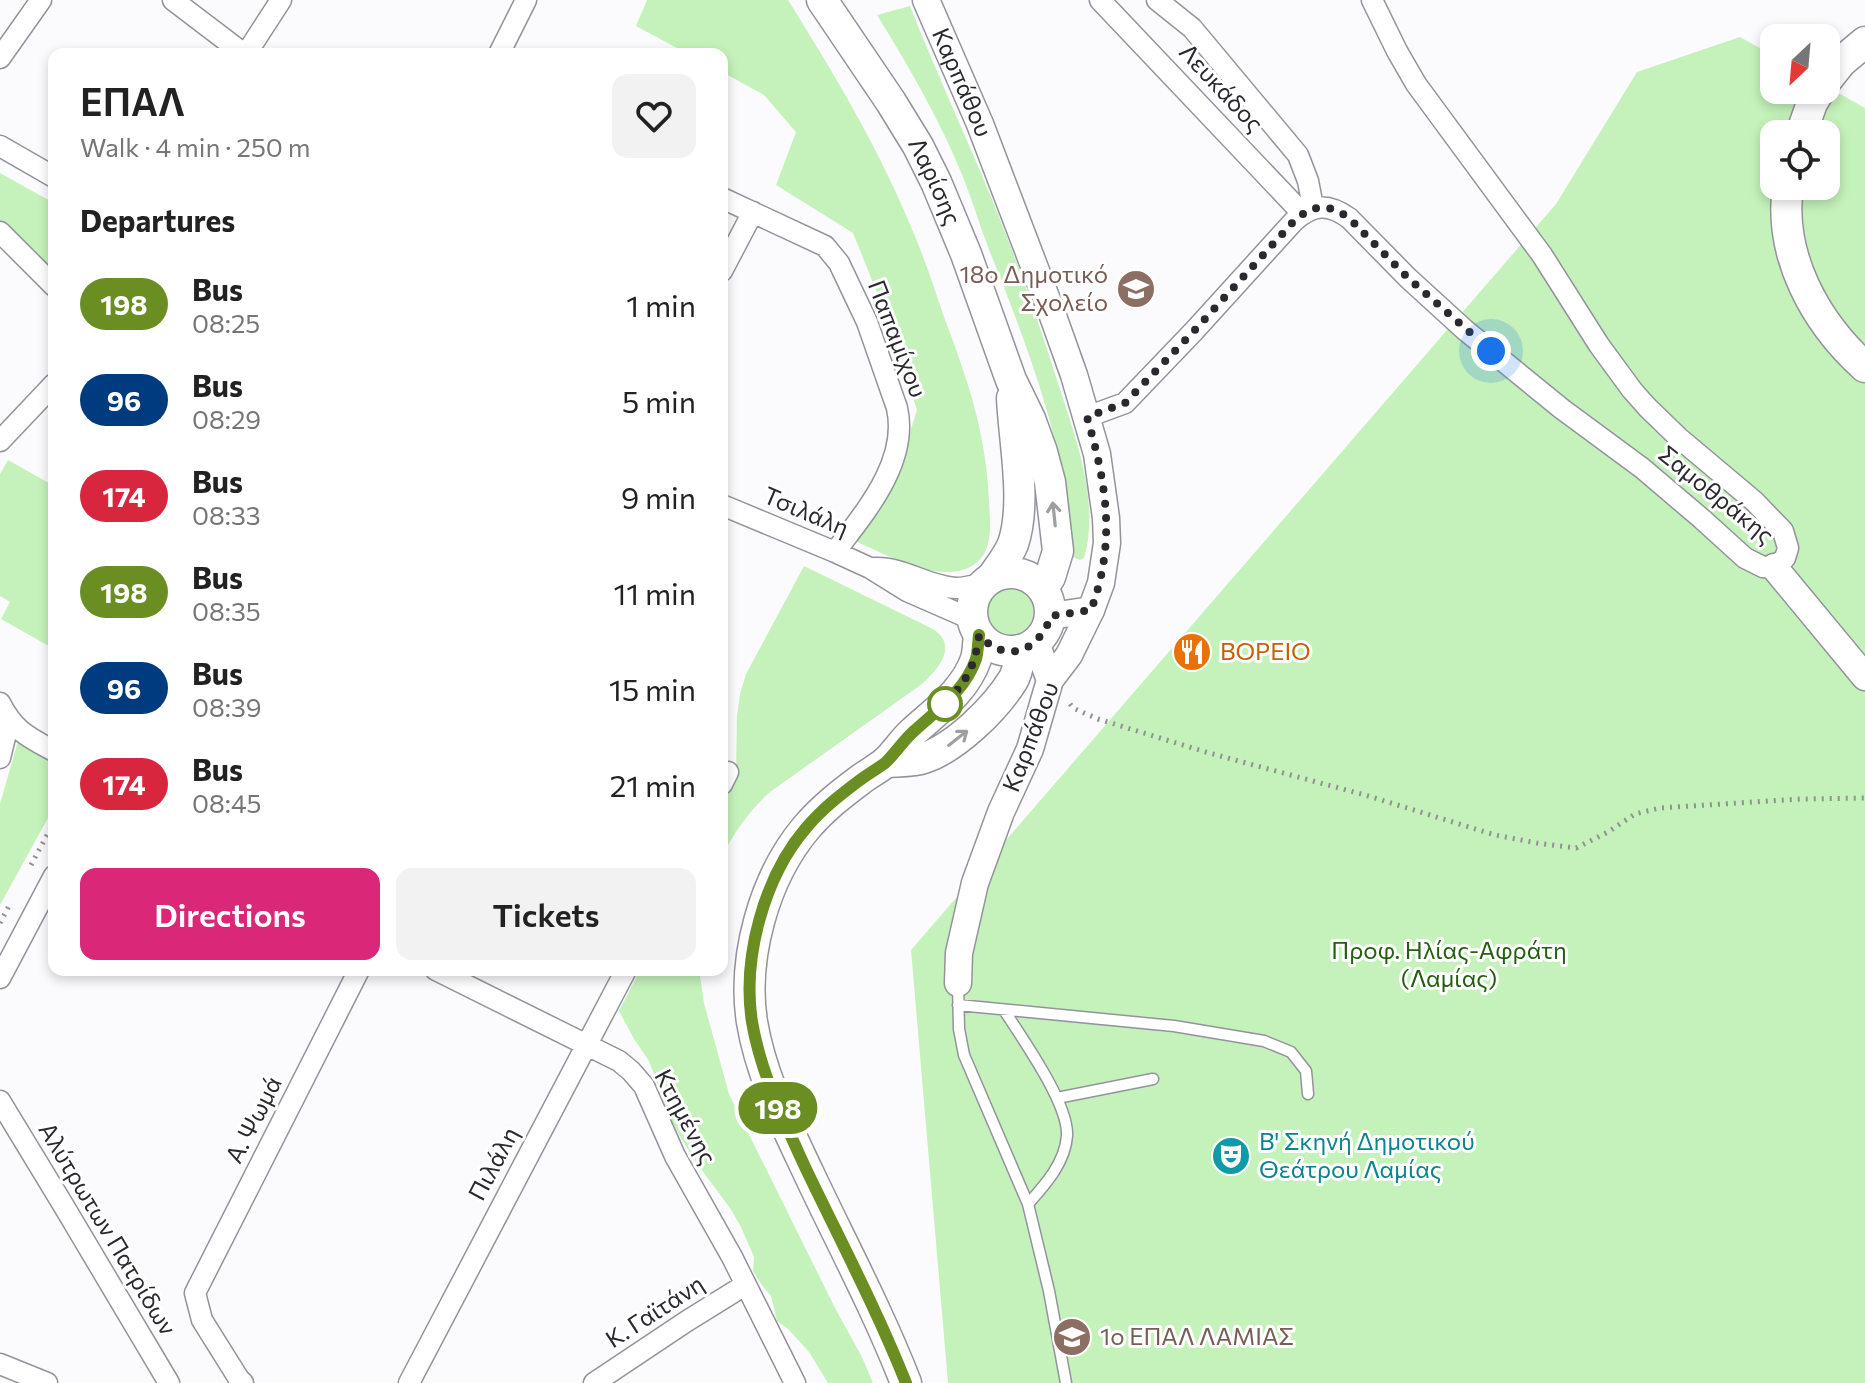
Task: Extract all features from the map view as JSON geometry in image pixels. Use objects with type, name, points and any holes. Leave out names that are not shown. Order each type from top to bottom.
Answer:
[{"type":"main road","name":"Λαρίσης","points":[[822,0],[918,146],[947,207],[1011,380],[1030,419],[1050,482],[1058,551],[1047,602]]},
{"type":"main road","points":[[1840,63],[1865,42]]},
{"type":"main road","points":[[1788,200],[1787,223],[1799,277],[1837,340],[1865,367]]},
{"type":"main road","name":"Λαρίσης","points":[[988,580],[1005,559],[1014,541],[1020,502],[1011,380]]},
{"type":"main road","points":[[906,1383],[879,1317],[769,1087],[755,1037],[750,964],[768,898],[787,855],[804,831],[840,795],[886,762],[900,744],[942,708],[963,684],[977,658],[973,600],[988,580],[1006,572],[1020,573],[1033,579],[1047,602],[1046,631],[1028,646],[1010,651],[998,649],[987,644],[975,627]]},
{"type":"main road","points":[[886,762],[922,759],[948,746],[968,730],[993,706],[1015,678],[1028,646]]},
{"type":"street","points":[[0,58],[41,0]]},
{"type":"street","points":[[173,0],[237,48]]},
{"type":"street","points":[[249,48],[281,0]]},
{"type":"street","points":[[502,48],[526,0]]},
{"type":"street","name":"Καρπάθου","points":[[926,0],[980,124],[1049,305],[1087,417],[1101,474],[1107,543],[1101,583],[1091,610],[1069,655],[1050,680],[1030,749],[1001,812],[975,883],[959,953],[958,994]]},
{"type":"street","name":"Λευκάδος","points":[[1100,0],[1308,210]]},
{"type":"street","name":"Λευκάδος","points":[[1157,0],[1192,28],[1298,155],[1308,181],[1308,210]]},
{"type":"street","name":"Σαμοθράκης","points":[[1308,210],[1331,208],[1349,218],[1408,278],[1474,337],[1562,409],[1642,468],[1745,558],[1763,567],[1774,567],[1785,558],[1788,548],[1783,531],[1754,501],[1679,438],[1632,390],[1599,345],[1542,255],[1416,84],[1372,0]]},
{"type":"street","points":[[0,146],[48,174]]},
{"type":"street","name":"Παπαμίχου","points":[[728,201],[825,246],[839,263],[867,322],[897,408],[900,422],[895,457],[864,513],[835,552]]},
{"type":"street","points":[[1087,417],[1125,403],[1294,221],[1308,210]]},
{"type":"street","points":[[728,260],[753,212]]},
{"type":"street","points":[[0,232],[48,280]]},
{"type":"street","points":[[0,441],[48,390]]},
{"type":"street","name":"Τσιλάλη","points":[[728,507],[870,568]]},
{"type":"street","points":[[870,568],[890,567],[942,586],[960,588],[988,580]]},
{"type":"street","points":[[1774,567],[1865,677]]},
{"type":"street","points":[[870,568],[975,627]]},
{"type":"street","points":[[1047,602],[1091,610]]},
{"type":"street","points":[[1028,646],[1050,680]]},
{"type":"street","points":[[5,712],[25,736],[48,748]]},
{"type":"street","points":[[0,758],[5,712]]},
{"type":"street","points":[[0,978],[48,887]]},
{"type":"street","name":"Α. Ψωμά","points":[[243,1383],[202,1320],[195,1293],[356,976]]},
{"type":"street","name":"Κτημένης","points":[[448,976],[619,1061],[644,1086],[675,1156],[732,1257],[795,1383]]},
{"type":"street","name":"Πιλάλη","points":[[409,1383],[623,976]]},
{"type":"street","name":"Αλύτρωτων Πατρίδων","points":[[0,1101],[169,1383]]},
{"type":"street","name":"Κ. Γαϊτάνη","points":[[594,1383],[745,1285]]},
{"type":"street","points":[[0,1364],[47,1383]]},
{"type":"lane","points":[[1066,1383],[1049,1291],[1028,1204],[964,1055],[959,1029],[958,994],[1004,1010],[1174,1026],[1264,1041],[1291,1052],[1306,1071],[1308,1094]]},
{"type":"lane","points":[[1004,1010],[1057,1098],[1066,1121],[1067,1137],[1063,1152],[1051,1178],[1028,1204]]},
{"type":"lane","points":[[1057,1098],[1153,1079]]},
{"type":"path","points":[[1050,680],[1073,708],[1098,719],[1495,835],[1537,843],[1576,848],[1635,814],[1660,808],[1865,798]]},
{"type":"green space","points":[[647,0],[788,0],[840,85],[887,173],[926,264],[960,360],[974,405],[987,475],[988,543],[976,563],[963,570],[932,571],[857,542],[896,476],[917,410],[886,315],[853,233],[776,185],[796,132],[764,95],[728,75],[728,48],[677,48],[636,26]]},
{"type":"green space","points":[[910,6],[1010,246],[1071,423],[1083,468],[1089,514],[1084,558],[1080,560],[1073,557],[1062,470],[1036,375],[967,186],[923,94],[877,15]]},
{"type":"green space","name":"Προφ. Ηλίας-Αφράτη (Λαμίας)","points":[[1740,37],[1760,48],[1760,104],[1840,104],[1840,94],[1865,108],[1865,1383],[948,1383],[911,950],[1556,204],[1637,72]]},
{"type":"green space","points":[[0,173],[48,200],[48,269],[0,222]]},
{"type":"green space","points":[[8,460],[48,483],[48,646],[1,619],[10,602],[0,596],[0,474]]},
{"type":"green space","points":[[804,566],[933,629],[941,636],[945,650],[939,664],[922,684],[770,792],[755,806],[728,845],[728,795],[736,778],[737,716],[746,674]]},
{"type":"green space","points":[[1011,582],[1032,591],[1041,612],[1032,633],[1011,642],[990,633],[981,612],[990,591]]},
{"type":"green space","points":[[18,741],[48,759],[48,818],[0,905],[0,804]]},
{"type":"green space","points":[[637,976],[700,976],[704,1003],[729,1094],[873,1383],[828,1383],[809,1352],[777,1321],[771,1296],[753,1271],[754,1257],[741,1227],[681,1138],[649,1061],[619,1011]]},
{"type":"bus line","name":"198","points":[[906,1383],[879,1317],[769,1087],[752,1021],[750,964],[764,908],[787,855],[821,811],[886,762],[900,744],[942,708],[963,684],[977,658],[979,635]]},
{"type":"place","name":"18ο Δημοτικό Σχολείο","points":[[1136,289]]},
{"type":"place","name":"ΒΟΡΕΙΟ","points":[[1192,652]]},
{"type":"place","name":"Β' Σκηνή Δημοτικού Θεάτρου Λαμίας","points":[[1231,1156]]},
{"type":"place","name":"1ο ΕΠΑΛ ΛΑΜΙΑΣ","points":[[1072,1337]]},
{"type":"route","points":[[945,704],[942,708],[963,684],[977,658],[979,635],[987,644],[998,649],[1021,650],[1036,643],[1046,631],[1051,616],[1091,610],[1101,583],[1107,543],[1105,496],[1087,417],[1125,403],[1302,213],[1313,207],[1331,208],[1349,218],[1424,293],[1491,351]]}]
